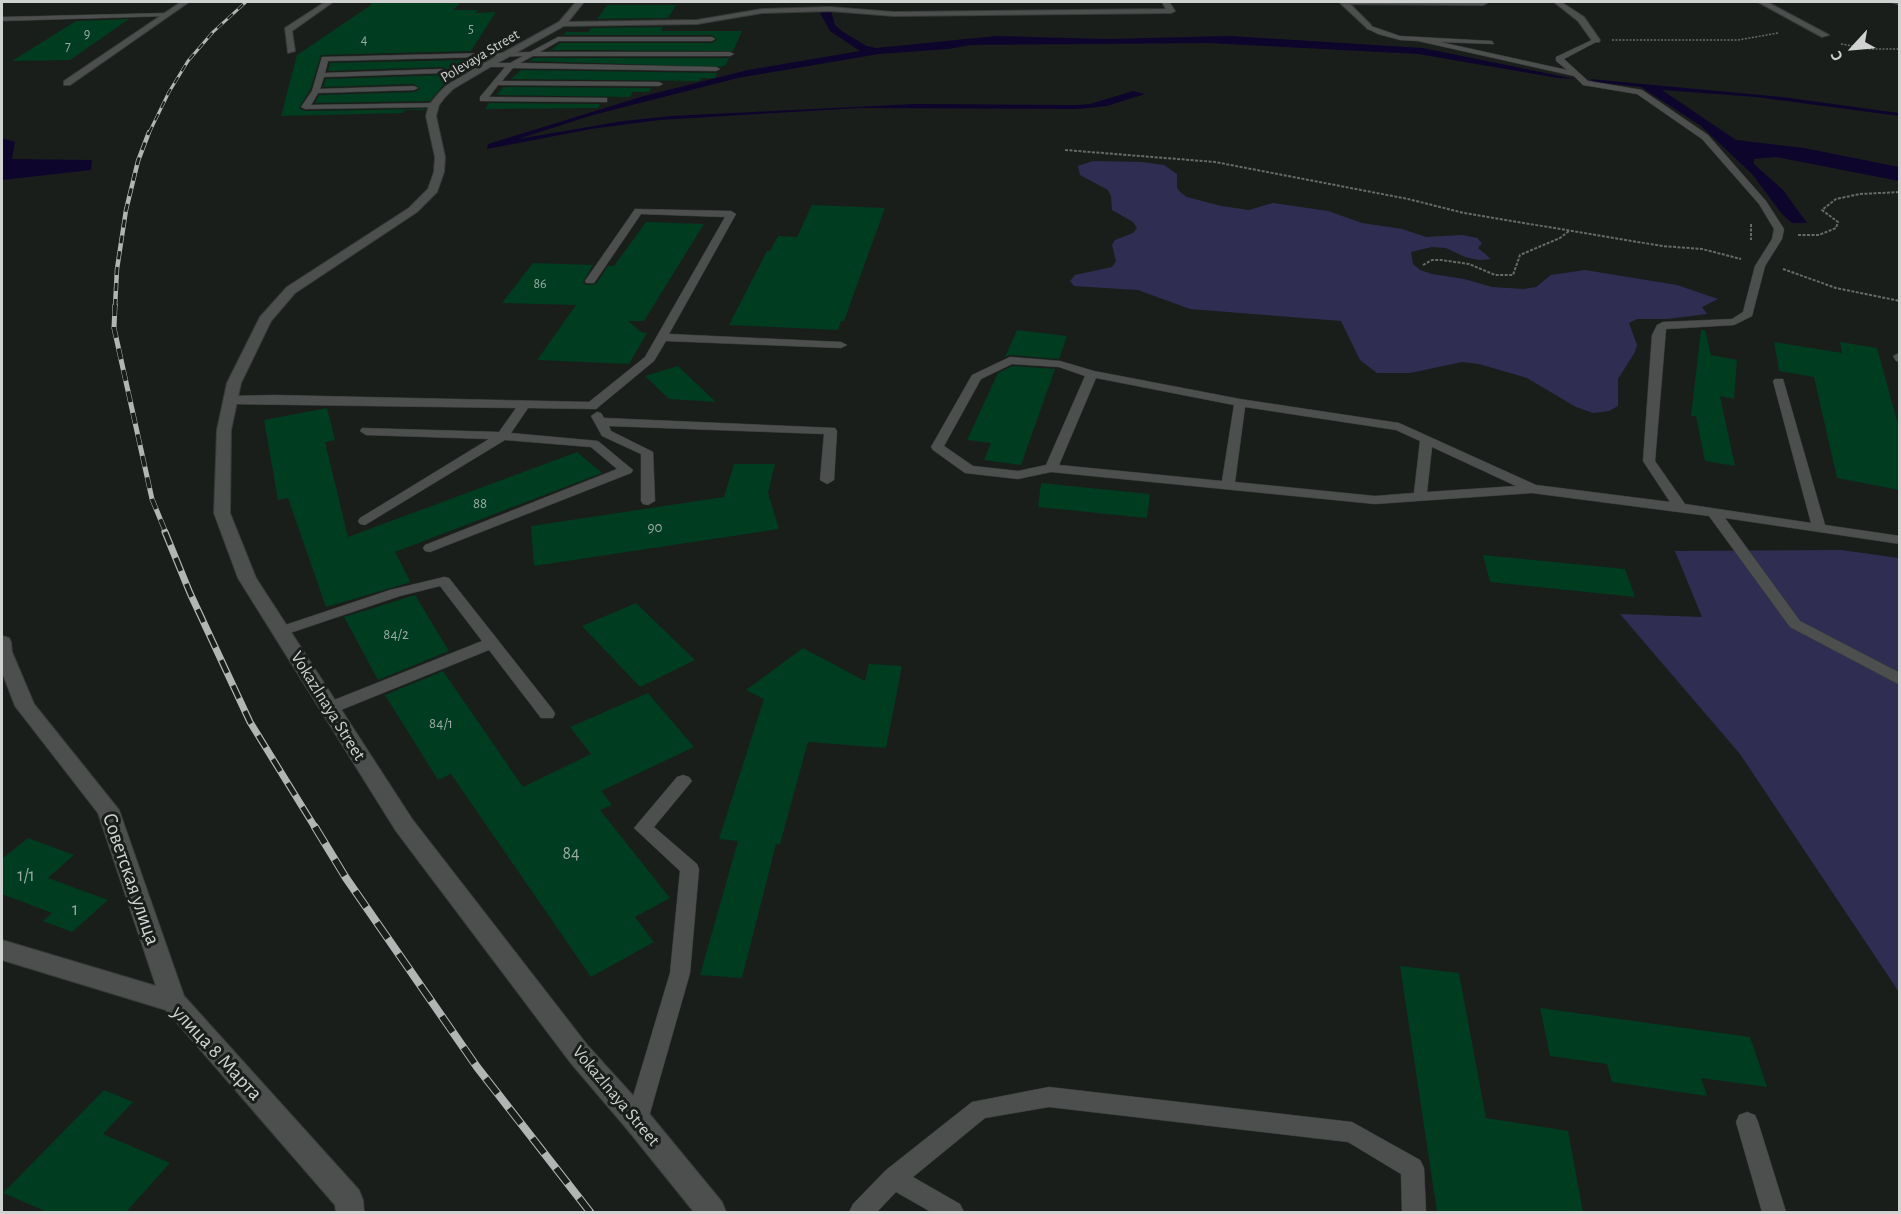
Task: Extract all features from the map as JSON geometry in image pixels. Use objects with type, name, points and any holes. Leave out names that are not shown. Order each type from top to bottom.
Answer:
[{"type":"street","points":[[67,83],[186,2]]},
{"type":"street","points":[[291,51],[288,30],[329,2]]},
{"type":"street","name":"Polevaya Street","points":[[433,190],[439,172],[440,158],[432,126],[431,116],[434,105],[450,87],[562,24],[580,2]]},
{"type":"street","points":[[562,24],[698,22],[762,10],[830,9],[894,14],[1171,11],[1166,2]]},
{"type":"street","points":[[1344,2],[1483,3]]},
{"type":"street","points":[[1344,2],[1368,27]]},
{"type":"street","points":[[1557,2],[1581,18],[1596,40]]},
{"type":"street","points":[[1762,2],[1825,35]]},
{"type":"street","name":"Vokazlnaya Street","points":[[433,190],[413,210],[291,290],[265,320],[234,383],[230,400],[224,430],[222,513],[247,578],[404,825],[579,1054],[637,1120],[712,1212]]},
{"type":"street","name":"Советская улица","points":[[2,642],[3,652],[25,706],[108,810],[174,1002]]},
{"type":"street","name":"улица 8 Марта","points":[[2,950],[174,1002],[349,1200],[350,1212]]},
{"type":"lane","points":[[1894,2],[1899,3]]},
{"type":"lane","points":[[2,19],[166,15]]},
{"type":"lane","points":[[1368,27],[1380,33],[1577,75]]},
{"type":"lane","points":[[604,100],[483,99],[509,67],[558,39],[712,39]]},
{"type":"lane","points":[[1421,40],[1492,43]]},
{"type":"lane","points":[[1596,40],[1559,59],[1590,84],[1640,92],[1705,137],[1763,203],[1779,229],[1762,262],[1748,314],[1734,322],[1706,325],[1667,324],[1660,327],[1649,461],[1681,508]]},
{"type":"lane","points":[[434,105],[305,107],[316,91],[325,59],[530,54],[730,54]]},
{"type":"lane","points":[[488,65],[716,69]]},
{"type":"lane","points":[[321,75],[443,71]]},
{"type":"lane","points":[[496,83],[659,84]]},
{"type":"lane","points":[[316,91],[414,88]]},
{"type":"lane","points":[[230,400],[592,406],[650,359],[731,214],[638,211],[590,281]]},
{"type":"lane","points":[[662,337],[841,345]]},
{"type":"lane","points":[[1532,489],[1399,427],[1240,402],[1092,374],[1060,364],[1010,360],[976,377],[937,447],[970,470],[1018,475],[1051,468],[1375,500],[1532,489],[1713,512],[1899,540]]},
{"type":"lane","points":[[1051,468],[1092,374]]},
{"type":"lane","points":[[1779,381],[1819,528]]},
{"type":"lane","points":[[1228,485],[1240,402]]},
{"type":"lane","points":[[365,521],[503,436],[524,405]]},
{"type":"lane","points":[[592,406],[606,433],[647,452],[648,501]]},
{"type":"lane","points":[[600,422],[831,431],[827,480]]},
{"type":"lane","points":[[366,431],[503,436],[594,444],[626,470],[430,548]]},
{"type":"lane","points":[[1420,498],[1426,440]]},
{"type":"lane","points":[[1713,512],[1795,624],[1899,680]]},
{"type":"lane","points":[[281,631],[395,593],[444,581],[548,714]]},
{"type":"lane","points":[[330,708],[492,643]]},
{"type":"lane","points":[[637,1120],[680,973],[690,869],[643,828],[683,781]]},
{"type":"lane","points":[[861,1212],[894,1178],[980,1109],[1049,1097],[1352,1132],[1412,1168],[1413,1212]]},
{"type":"lane","points":[[1748,1122],[1774,1212]]},
{"type":"lane","points":[[894,1178],[952,1212]]},
{"type":"path","points":[[1596,40],[1738,40],[1772,33],[1815,30]]},
{"type":"path","points":[[1825,35],[1839,43],[1853,47],[1899,49]]},
{"type":"path","points":[[1065,150],[1215,162],[1408,199],[1464,213],[1662,246],[1702,249],[1729,257],[1762,262],[1836,288],[1899,301]]},
{"type":"path","points":[[1778,233],[1819,235],[1826,233],[1836,228],[1839,222],[1822,210],[1836,199],[1860,194],[1899,192]]},
{"type":"path","points":[[1745,216],[1751,224],[1752,245],[1762,262]]},
{"type":"path","points":[[1423,265],[1432,260],[1441,260],[1469,264],[1495,275],[1513,274],[1520,255],[1560,238],[1569,230]]},
{"type":"shaded area","points":[[831,11],[835,25],[843,32],[867,46],[876,48],[996,36],[1106,39],[1231,36],[1423,48],[1575,79],[1418,54],[1208,43],[971,45],[879,54],[738,78],[593,115],[518,139],[623,121],[671,116],[914,104],[1076,105],[1090,104],[1133,91],[1145,94],[1107,106],[1078,109],[858,108],[660,120],[591,129],[487,149],[488,144],[644,96],[748,70],[860,51],[830,31],[820,13]]},
{"type":"shaded area","points":[[1590,79],[1782,97],[1899,113],[1899,116],[1756,97],[1662,90],[1736,140],[1804,148],[1899,167],[1899,181],[1776,157],[1754,159],[1754,164],[1783,190],[1807,223],[1792,223],[1782,214],[1752,174],[1701,126],[1641,87],[1593,82]]},
{"type":"shaded area","points":[[2,138],[15,142],[12,159],[92,160],[91,170],[2,180]]},
{"type":"shaded area","points":[[1093,161],[1164,165],[1177,174],[1177,188],[1181,193],[1187,197],[1221,206],[1249,210],[1273,203],[1328,211],[1362,223],[1402,229],[1426,237],[1462,235],[1477,238],[1482,243],[1478,248],[1491,259],[1479,260],[1465,257],[1446,248],[1432,247],[1411,252],[1413,264],[1420,270],[1432,274],[1464,279],[1492,287],[1524,289],[1536,287],[1551,275],[1585,270],[1677,285],[1718,299],[1702,307],[1707,314],[1667,319],[1637,319],[1629,323],[1637,345],[1618,379],[1618,406],[1609,411],[1593,413],[1576,407],[1527,378],[1479,364],[1462,362],[1410,373],[1377,373],[1360,360],[1341,321],[1190,309],[1138,290],[1074,286],[1070,281],[1075,275],[1112,267],[1116,261],[1112,245],[1115,240],[1133,233],[1137,228],[1133,222],[1112,210],[1108,190],[1080,175],[1078,166]]},
{"type":"shaded area","points":[[1841,550],[1899,558],[1899,992],[1740,754],[1620,614],[1702,617],[1675,551]]},
{"type":"building","points":[[373,2],[461,2],[453,10],[478,10],[475,13],[496,12],[471,51],[321,55],[310,90],[299,108],[305,111],[425,109],[425,110],[405,110],[403,113],[281,116],[297,55]]},
{"type":"building","points":[[607,5],[676,5],[668,18],[597,19]]},
{"type":"building","points":[[129,19],[70,60],[12,61],[76,21]]},
{"type":"building","points":[[663,27],[661,31],[742,31],[733,51],[551,50],[560,43],[712,43],[717,40],[712,35],[563,35],[566,32],[588,32],[591,28]]},
{"type":"building","points":[[534,58],[729,58],[726,65],[720,67],[529,61]]},
{"type":"building","points":[[466,60],[453,79],[445,83],[430,101],[315,103],[319,95],[414,92],[420,89],[414,84],[323,87],[326,79],[443,75],[449,72],[443,67],[328,71],[330,63]]},
{"type":"building","points":[[521,70],[717,73],[715,78],[701,78],[699,81],[511,79]]},
{"type":"building","points":[[503,87],[651,88],[649,92],[633,92],[630,97],[497,95]]},
{"type":"building","points":[[489,103],[600,104],[598,108],[485,109]]},
{"type":"building","points":[[812,205],[885,208],[844,321],[841,321],[838,330],[729,325],[767,251],[770,251],[778,236],[797,237]]},
{"type":"building","points":[[646,222],[704,224],[644,321],[628,321],[641,332],[647,333],[629,364],[537,360],[576,305],[502,303],[533,263],[593,265],[583,282],[586,285],[596,284],[608,266],[614,266]]},
{"type":"building","points":[[1017,330],[1067,336],[1059,359],[1010,355],[1005,357]]},
{"type":"building","points":[[1701,330],[1705,330],[1711,355],[1737,360],[1734,399],[1720,396],[1735,466],[1705,461],[1696,416],[1691,416]]},
{"type":"building","points":[[1774,342],[1842,353],[1840,342],[1877,348],[1899,428],[1899,490],[1837,478],[1814,377],[1779,371]]},
{"type":"building","points":[[678,366],[716,402],[669,399],[645,376]]},
{"type":"building","points":[[1012,366],[1055,369],[1021,465],[984,460],[991,443],[967,440],[998,373]]},
{"type":"building","points":[[327,408],[335,440],[325,442],[348,537],[577,452],[602,473],[395,552],[410,581],[408,583],[326,607],[288,498],[278,500],[264,420]]},
{"type":"building","points":[[734,464],[775,464],[768,493],[779,529],[534,566],[531,526],[724,497]]},
{"type":"building","points":[[1041,483],[1150,494],[1147,518],[1038,507]]},
{"type":"building","points":[[1483,555],[1625,569],[1635,597],[1490,582]]},
{"type":"building","points":[[415,595],[449,651],[378,680],[344,617]]},
{"type":"building","points":[[636,603],[695,660],[640,687],[582,626]]},
{"type":"building","points":[[803,648],[865,681],[869,664],[902,666],[886,748],[808,742],[780,844],[776,844],[742,978],[700,975],[738,841],[719,839],[764,699],[746,690]]},
{"type":"building","points":[[443,671],[523,787],[591,754],[570,727],[648,693],[694,747],[601,791],[612,805],[600,810],[670,898],[635,917],[654,942],[591,977],[451,774],[438,780],[385,695]]},
{"type":"building","points":[[28,838],[74,855],[48,878],[108,900],[72,932],[43,921],[52,913],[2,894],[2,859]]},
{"type":"building","points":[[1400,966],[1459,973],[1486,1118],[1568,1131],[1583,1212],[1437,1212]]},
{"type":"building","points":[[1540,1008],[1750,1037],[1767,1087],[1701,1078],[1707,1096],[1612,1082],[1607,1064],[1550,1056]]},
{"type":"building","points":[[104,1090],[133,1102],[103,1134],[170,1163],[126,1212],[47,1212],[3,1193]]},
{"type":"railway","points":[[149,133],[169,92],[188,61],[213,32],[246,2]]},
{"type":"railway","points":[[115,307],[117,269],[126,210],[138,161],[149,132]]},
{"type":"railway","points":[[115,305],[114,328],[152,499],[166,533]]},
{"type":"railway","points":[[165,532],[190,593],[250,722],[316,829]]},
{"type":"railway","points":[[315,827],[346,878],[477,1067],[590,1212]]}]
